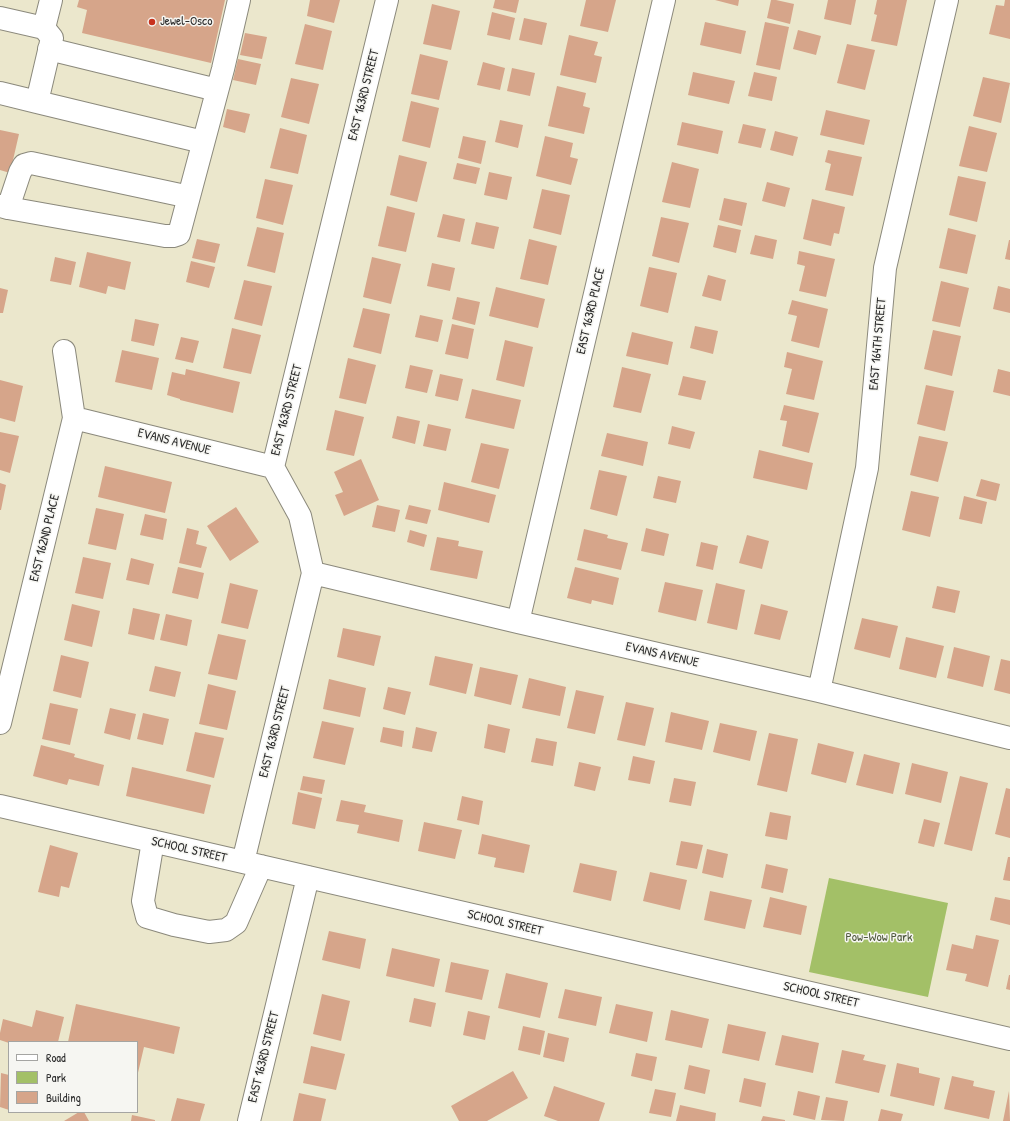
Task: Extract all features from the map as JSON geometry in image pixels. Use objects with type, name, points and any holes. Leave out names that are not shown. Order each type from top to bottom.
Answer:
[{"type":"street","points":[[44,28],[51,0]]},
{"type":"street","points":[[187,204],[185,196],[31,162],[24,165],[4,207],[165,236],[179,234],[187,204],[203,142],[217,90],[239,0]]},
{"type":"street","name":"EAST 163RD STREET","points":[[153,841],[143,902],[147,917],[174,925],[209,932],[226,930],[236,923],[252,864],[313,573],[300,516],[273,467],[387,0]]},
{"type":"street","name":"EAST 163RD PLACE","points":[[518,622],[664,0]]},
{"type":"street","name":"EAST 164TH STREET","points":[[818,691],[867,468],[885,268],[947,0]]},
{"type":"street","points":[[0,18],[44,28],[52,38],[37,102]]},
{"type":"street","points":[[49,49],[217,90]]},
{"type":"street","points":[[0,93],[203,142]]},
{"type":"street","name":"EAST 162ND PLACE","points":[[0,723],[74,418],[64,351]]},
{"type":"street","name":"EVANS AVENUE","points":[[74,418],[273,467]]},
{"type":"street","name":"EVANS AVENUE","points":[[313,573],[818,691],[1010,738]]},
{"type":"street","name":"SCHOOL STREET","points":[[0,806],[1010,1039]]},
{"type":"street","name":"EAST 163RD STREET","points":[[249,1121],[308,877]]},
{"type":"green space","name":"Pow-Wow Park","points":[[829,878],[948,903],[928,997],[809,972]]},
{"type":"building","name":"Jewel-Osco","points":[[79,0],[225,0],[211,63],[82,33],[87,10],[77,7]]},
{"type":"building","points":[[310,0],[340,0],[334,23],[307,16]]},
{"type":"building","points":[[495,0],[519,0],[516,13],[493,8]]},
{"type":"building","points":[[586,0],[616,0],[608,32],[580,26]]},
{"type":"building","points":[[715,0],[739,0],[738,6]]},
{"type":"building","points":[[771,0],[794,4],[790,24],[767,18]]},
{"type":"building","points":[[828,0],[856,0],[851,25],[824,19]]},
{"type":"building","points":[[877,0],[907,0],[897,46],[871,41],[877,15],[874,14]]},
{"type":"building","points":[[1005,0],[1010,0],[1010,39],[989,34],[996,5],[1004,6]]},
{"type":"building","points":[[432,4],[460,11],[451,50],[423,44]]},
{"type":"building","points":[[492,12],[515,18],[510,40],[487,35]]},
{"type":"building","points":[[524,18],[547,23],[542,45],[519,40]]},
{"type":"building","points":[[705,22],[746,31],[741,54],[700,45]]},
{"type":"building","points":[[765,22],[789,27],[780,70],[756,65]]},
{"type":"building","points":[[305,24],[332,31],[323,70],[295,64]]},
{"type":"building","points":[[798,30],[821,36],[816,55],[793,49]]},
{"type":"building","points":[[245,33],[267,37],[262,59],[240,55]]},
{"type":"building","points":[[569,35],[598,42],[594,55],[602,57],[596,83],[560,75]]},
{"type":"building","points":[[847,44],[875,50],[865,90],[837,83]]},
{"type":"building","points":[[420,54],[448,61],[439,100],[411,94]]},
{"type":"building","points":[[238,59],[261,64],[256,85],[233,80]]},
{"type":"building","points":[[483,62],[505,68],[500,90],[477,85]]},
{"type":"building","points":[[512,68],[535,73],[530,96],[507,91]]},
{"type":"building","points":[[693,72],[735,81],[729,104],[688,95]]},
{"type":"building","points":[[754,72],[777,77],[772,101],[748,96]]},
{"type":"building","points":[[983,77],[1010,83],[1001,123],[973,116]]},
{"type":"building","points":[[291,78],[319,84],[309,124],[281,117]]},
{"type":"building","points":[[557,86],[586,93],[583,106],[590,108],[584,134],[548,126]]},
{"type":"building","points":[[411,101],[439,108],[430,148],[402,141]]},
{"type":"building","points":[[227,109],[250,114],[245,133],[223,127]]},
{"type":"building","points":[[826,110],[870,120],[864,145],[820,135]]},
{"type":"building","points":[[500,120],[523,125],[518,148],[495,142]]},
{"type":"building","points":[[682,122],[723,131],[718,154],[677,145]]},
{"type":"building","points":[[743,124],[766,129],[761,148],[738,143]]},
{"type":"building","points":[[969,126],[997,133],[987,172],[959,166]]},
{"type":"building","points":[[280,128],[307,135],[298,174],[270,168]]},
{"type":"building","points":[[0,130],[19,134],[10,173],[0,170]]},
{"type":"building","points":[[775,131],[798,137],[793,156],[770,150]]},
{"type":"building","points":[[463,136],[486,141],[481,164],[458,158]]},
{"type":"building","points":[[545,136],[573,143],[570,157],[578,159],[571,185],[536,176]]},
{"type":"building","points":[[828,150],[862,157],[853,196],[825,190],[831,164],[825,162]]},
{"type":"building","points":[[399,155],[427,162],[417,202],[390,195]]},
{"type":"building","points":[[672,162],[699,169],[690,208],[662,202]]},
{"type":"building","points":[[457,163],[480,168],[476,184],[453,179]]},
{"type":"building","points":[[489,172],[512,177],[507,200],[484,195]]},
{"type":"building","points":[[958,176],[986,182],[977,222],[949,215]]},
{"type":"building","points":[[265,179],[293,185],[283,225],[256,218]]},
{"type":"building","points":[[767,182],[790,188],[785,207],[762,201]]},
{"type":"building","points":[[542,189],[570,195],[561,235],[533,228]]},
{"type":"building","points":[[724,198],[747,203],[742,226],[719,220]]},
{"type":"building","points":[[812,199],[845,207],[839,234],[834,233],[831,246],[803,239]]},
{"type":"building","points":[[387,206],[415,213],[406,252],[378,246]]},
{"type":"building","points":[[443,214],[465,219],[460,242],[437,237]]},
{"type":"building","points":[[661,217],[689,223],[679,263],[652,256]]},
{"type":"building","points":[[476,222],[499,227],[494,249],[471,244]]},
{"type":"building","points":[[718,225],[741,230],[736,253],[713,247]]},
{"type":"building","points":[[257,227],[284,233],[275,273],[247,266]]},
{"type":"building","points":[[948,228],[976,235],[967,274],[939,268]]},
{"type":"building","points":[[755,235],[777,240],[773,259],[750,254]]},
{"type":"building","points":[[197,239],[220,244],[215,263],[192,258]]},
{"type":"building","points":[[529,239],[557,246],[548,285],[520,279]]},
{"type":"building","points":[[1010,240],[1010,260],[1005,259]]},
{"type":"building","points":[[799,251],[835,259],[826,297],[799,291],[805,266],[797,264]]},
{"type":"building","points":[[87,252],[131,262],[125,290],[108,286],[106,294],[79,287]]},
{"type":"building","points":[[55,257],[76,262],[71,285],[50,281]]},
{"type":"building","points":[[372,257],[401,264],[391,304],[363,297]]},
{"type":"building","points":[[191,261],[215,267],[209,288],[186,282]]},
{"type":"building","points":[[432,263],[455,268],[450,291],[427,286]]},
{"type":"building","points":[[649,267],[677,273],[668,313],[640,306]]},
{"type":"building","points":[[708,275],[726,280],[721,301],[702,296]]},
{"type":"building","points":[[244,280],[272,286],[262,326],[234,319]]},
{"type":"building","points":[[941,281],[969,288],[960,327],[932,321]]},
{"type":"building","points":[[998,286],[1010,289],[1010,313],[993,309]]},
{"type":"building","points":[[496,287],[545,299],[538,328],[489,316]]},
{"type":"building","points":[[0,288],[8,290],[3,313],[0,313]]},
{"type":"building","points":[[457,297],[480,302],[475,325],[452,319]]},
{"type":"building","points":[[792,300],[828,309],[819,348],[791,341],[797,316],[788,314]]},
{"type":"building","points":[[363,308],[390,314],[381,354],[353,347]]},
{"type":"building","points":[[420,315],[443,320],[438,342],[415,337]]},
{"type":"building","points":[[135,319],[159,324],[154,346],[131,341]]},
{"type":"building","points":[[452,324],[474,329],[468,359],[445,354]]},
{"type":"building","points":[[695,326],[718,331],[713,354],[690,348]]},
{"type":"building","points":[[232,328],[261,335],[251,374],[223,368]]},
{"type":"building","points":[[933,330],[961,336],[952,376],[924,369]]},
{"type":"building","points":[[632,332],[673,342],[668,365],[626,356]]},
{"type":"building","points":[[181,337],[199,341],[193,363],[175,359]]},
{"type":"building","points":[[505,340],[533,347],[524,387],[496,380]]},
{"type":"building","points":[[122,350],[159,358],[152,390],[115,382]]},
{"type":"building","points":[[787,352],[823,361],[814,400],[786,394],[792,369],[784,367]]},
{"type":"building","points":[[348,358],[376,365],[366,404],[339,398]]},
{"type":"building","points":[[410,365],[433,370],[427,393],[405,388]]},
{"type":"building","points":[[622,367],[651,374],[641,413],[613,407]]},
{"type":"building","points":[[186,369],[240,382],[233,413],[180,400],[167,395],[172,372],[185,375]]},
{"type":"building","points":[[998,369],[1010,372],[1010,396],[993,392]]},
{"type":"building","points":[[440,374],[463,379],[458,401],[435,396]]},
{"type":"building","points":[[683,376],[706,381],[701,400],[678,395]]},
{"type":"building","points":[[0,380],[23,386],[15,422],[0,418]]},
{"type":"building","points":[[926,385],[954,391],[945,431],[917,424]]},
{"type":"building","points":[[472,389],[521,400],[514,429],[465,418]]},
{"type":"building","points":[[784,405],[819,413],[809,453],[782,446],[787,421],[780,420]]},
{"type":"building","points":[[335,410],[364,417],[354,456],[326,450]]},
{"type":"building","points":[[397,416],[420,421],[415,444],[392,438]]},
{"type":"building","points":[[428,424],[451,429],[446,451],[423,446]]},
{"type":"building","points":[[672,426],[695,432],[690,449],[668,444]]},
{"type":"building","points":[[0,432],[19,436],[10,473],[0,470]]},
{"type":"building","points":[[607,433],[648,442],[643,466],[601,456]]},
{"type":"building","points":[[919,436],[948,442],[938,482],[910,475]]},
{"type":"building","points":[[481,443],[509,449],[499,489],[471,482]]},
{"type":"building","points":[[759,450],[813,463],[807,490],[753,478]]},
{"type":"building","points":[[361,459],[379,500],[344,516],[335,495],[343,492],[334,472]]},
{"type":"building","points":[[105,466],[172,482],[165,513],[98,497]]},
{"type":"building","points":[[599,470],[627,476],[617,516],[590,509]]},
{"type":"building","points":[[658,476],[681,481],[676,503],[653,498]]},
{"type":"building","points":[[981,479],[1000,484],[996,501],[976,496]]},
{"type":"building","points":[[444,482],[496,495],[489,523],[438,510]]},
{"type":"building","points":[[0,483],[6,485],[1,510],[0,510]]},
{"type":"building","points":[[911,491],[939,497],[930,537],[902,530]]},
{"type":"building","points":[[964,496],[987,502],[982,524],[959,519]]},
{"type":"building","points":[[377,505],[400,510],[395,532],[372,527]]},
{"type":"building","points":[[409,505],[431,510],[427,524],[405,519]]},
{"type":"building","points":[[236,507],[259,542],[230,561],[207,526]]},
{"type":"building","points":[[96,508],[124,514],[116,550],[88,544]]},
{"type":"building","points":[[145,514],[167,519],[163,540],[140,535]]},
{"type":"building","points":[[187,528],[199,531],[196,544],[207,547],[201,568],[179,563]]},
{"type":"building","points":[[646,528],[669,534],[664,556],[641,551]]},
{"type":"building","points":[[584,529],[608,535],[607,538],[628,543],[621,570],[577,560]]},
{"type":"building","points":[[410,530],[427,535],[424,547],[407,542]]},
{"type":"building","points":[[747,535],[769,541],[762,569],[739,563]]},
{"type":"building","points":[[437,537],[459,541],[458,546],[483,551],[477,579],[430,570]]},
{"type":"building","points":[[701,542],[718,546],[713,570],[696,566]]},
{"type":"building","points":[[83,557],[111,563],[103,599],[75,593]]},
{"type":"building","points":[[131,558],[154,564],[149,585],[126,580]]},
{"type":"building","points":[[178,567],[204,573],[198,599],[172,593]]},
{"type":"building","points":[[575,567],[619,578],[613,605],[592,600],[591,604],[567,598]]},
{"type":"building","points":[[665,582],[703,590],[696,621],[658,612]]},
{"type":"building","points":[[230,583],[258,590],[248,629],[221,623]]},
{"type":"building","points":[[716,583],[745,590],[737,630],[707,623]]},
{"type":"building","points":[[937,586],[960,591],[955,613],[932,608]]},
{"type":"building","points":[[72,604],[100,611],[92,647],[64,640]]},
{"type":"building","points":[[761,604],[788,611],[780,640],[754,634]]},
{"type":"building","points":[[133,608],[160,614],[154,640],[128,634]]},
{"type":"building","points":[[166,614],[192,620],[187,646],[160,640]]},
{"type":"building","points":[[862,618],[898,626],[890,658],[854,649]]},
{"type":"building","points":[[343,628],[381,636],[374,666],[337,657]]},
{"type":"building","points":[[218,634],[246,640],[237,680],[208,674]]},
{"type":"building","points":[[906,637],[944,646],[936,678],[899,669]]},
{"type":"building","points":[[954,647],[990,656],[983,687],[947,678]]},
{"type":"building","points":[[61,655],[89,662],[81,698],[53,691]]},
{"type":"building","points":[[435,656],[473,664],[466,694],[429,685]]},
{"type":"building","points":[[1001,659],[1010,661],[1010,694],[994,690]]},
{"type":"building","points":[[155,666],[181,672],[175,697],[149,691]]},
{"type":"building","points":[[480,667],[518,675],[511,705],[474,696]]},
{"type":"building","points":[[529,678],[566,687],[560,716],[522,708]]},
{"type":"building","points":[[329,679],[366,688],[360,717],[323,709]]},
{"type":"building","points":[[208,684],[236,691],[227,730],[199,724]]},
{"type":"building","points":[[388,687],[411,692],[405,715],[383,709]]},
{"type":"building","points":[[576,690],[604,696],[595,734],[567,728]]},
{"type":"building","points":[[626,702],[654,708],[645,746],[617,740]]},
{"type":"building","points":[[50,703],[78,709],[70,745],[42,739]]},
{"type":"building","points":[[110,708],[136,714],[130,740],[104,733]]},
{"type":"building","points":[[671,712],[709,721],[702,750],[665,742]]},
{"type":"building","points":[[143,713],[169,719],[163,745],[137,739]]},
{"type":"building","points":[[322,721],[354,728],[345,765],[313,758]]},
{"type":"building","points":[[720,723],[757,731],[750,761],[713,752]]},
{"type":"building","points":[[488,724],[510,729],[505,753],[484,748]]},
{"type":"building","points":[[383,727],[404,731],[402,747],[380,742]]},
{"type":"building","points":[[416,727],[437,732],[432,752],[412,748]]},
{"type":"building","points":[[195,732],[224,738],[214,778],[186,771]]},
{"type":"building","points":[[769,733],[798,739],[787,792],[757,785]]},
{"type":"building","points":[[536,738],[557,742],[553,766],[531,762]]},
{"type":"building","points":[[818,743],[854,752],[846,783],[811,774]]},
{"type":"building","points":[[41,745],[75,754],[74,757],[104,765],[99,786],[69,779],[67,785],[33,776]]},
{"type":"building","points":[[864,754],[900,763],[893,794],[856,785]]},
{"type":"building","points":[[633,756],[655,761],[650,784],[628,780]]},
{"type":"building","points":[[579,762],[601,767],[595,791],[574,786]]},
{"type":"building","points":[[912,763],[948,772],[941,803],[905,794]]},
{"type":"building","points":[[132,767],[211,785],[204,814],[126,796]]},
{"type":"building","points":[[303,776],[325,780],[322,794],[300,790]]},
{"type":"building","points":[[960,776],[988,783],[972,851],[944,844]]},
{"type":"building","points":[[674,778],[696,782],[691,806],[669,802]]},
{"type":"building","points":[[1006,788],[1010,789],[1010,838],[995,834]]},
{"type":"building","points":[[298,792],[322,798],[315,829],[292,824]]},
{"type":"building","points":[[462,796],[483,801],[479,825],[457,820]]},
{"type":"building","points":[[341,800],[366,805],[364,812],[403,820],[399,842],[357,833],[359,825],[336,821]]},
{"type":"building","points":[[770,812],[791,816],[787,840],[765,836]]},
{"type":"building","points":[[924,819],[940,823],[934,847],[918,843]]},
{"type":"building","points":[[424,822],[462,830],[455,859],[418,851]]},
{"type":"building","points":[[482,834],[530,845],[524,873],[494,867],[496,858],[478,854]]},
{"type":"building","points":[[681,841],[703,845],[697,869],[676,865]]},
{"type":"building","points":[[50,845],[78,853],[69,888],[61,886],[59,897],[38,892]]},
{"type":"building","points":[[707,849],[728,854],[723,878],[702,873]]},
{"type":"building","points":[[1008,857],[1010,857],[1010,881],[1003,880]]},
{"type":"building","points":[[580,863],[617,871],[611,901],[573,892]]},
{"type":"building","points":[[766,864],[788,869],[783,893],[761,888]]},
{"type":"building","points":[[650,872],[687,880],[680,910],[643,901]]},
{"type":"building","points":[[710,891],[752,900],[745,929],[704,920]]},
{"type":"building","points":[[770,897],[807,906],[801,935],[763,927]]},
{"type":"building","points":[[995,897],[1010,900],[1010,925],[990,920]]},
{"type":"building","points":[[329,931],[366,939],[360,969],[322,960]]},
{"type":"building","points":[[976,935],[999,940],[988,987],[965,981],[967,974],[946,970],[952,944],[973,949]]},
{"type":"building","points":[[392,948],[440,959],[434,987],[386,976]]},
{"type":"building","points":[[451,962],[489,970],[482,1000],[445,992]]},
{"type":"building","points":[[506,973],[548,983],[540,1018],[498,1008]]},
{"type":"building","points":[[1010,975],[1010,990],[1006,989]]},
{"type":"building","points":[[565,989],[602,997],[596,1026],[558,1018]]},
{"type":"building","points":[[322,994],[350,1001],[341,1041],[313,1034]]},
{"type":"building","points":[[414,998],[436,1003],[431,1027],[409,1022]]},
{"type":"building","points":[[76,1004],[180,1027],[174,1054],[144,1047],[138,1073],[138,1041],[68,1041]]},
{"type":"building","points":[[616,1004],[653,1012],[647,1042],[609,1033]]},
{"type":"building","points":[[36,1010],[64,1017],[58,1041],[8,1041],[8,1043],[0,1040],[3,1019],[32,1027]]},
{"type":"building","points":[[671,1010],[709,1019],[702,1048],[665,1040]]},
{"type":"building","points":[[468,1011],[490,1016],[485,1040],[463,1035]]},
{"type":"building","points":[[728,1024],[766,1032],[759,1061],[722,1053]]},
{"type":"building","points":[[523,1026],[545,1031],[540,1055],[518,1050]]},
{"type":"building","points":[[548,1033],[569,1038],[564,1062],[543,1057]]},
{"type":"building","points":[[782,1035],[819,1043],[813,1073],[775,1065]]},
{"type":"building","points":[[311,1046],[345,1054],[336,1090],[303,1083]]},
{"type":"building","points":[[842,1050],[865,1055],[863,1060],[886,1065],[879,1093],[835,1083]]},
{"type":"building","points":[[636,1053],[657,1057],[652,1081],[631,1076]]},
{"type":"building","points":[[897,1063],[919,1068],[919,1073],[940,1078],[934,1106],[890,1096]]},
{"type":"building","points":[[689,1065],[710,1070],[705,1094],[684,1089]]},
{"type":"building","points":[[513,1071],[528,1098],[487,1121],[459,1121],[451,1106]]},
{"type":"building","points":[[1,1073],[8,1075],[8,1110],[0,1107]]},
{"type":"building","points":[[952,1076],[974,1081],[973,1086],[995,1091],[989,1119],[944,1109]]},
{"type":"building","points":[[744,1078],[766,1083],[761,1107],[739,1102]]},
{"type":"building","points":[[554,1086],[605,1103],[599,1121],[558,1121],[544,1116]]},
{"type":"building","points":[[655,1089],[676,1093],[671,1117],[649,1113]]},
{"type":"building","points":[[798,1091],[820,1096],[815,1120],[793,1115]]},
{"type":"building","points":[[1009,1091],[1010,1121],[1003,1121]]},
{"type":"building","points":[[299,1093],[326,1099],[321,1121],[293,1121]]},
{"type":"building","points":[[826,1097],[848,1101],[844,1121],[821,1120]]},
{"type":"building","points":[[177,1098],[205,1104],[200,1121],[171,1121]]},
{"type":"building","points":[[680,1105],[716,1113],[715,1121],[676,1121]]},
{"type":"building","points":[[881,1109],[903,1114],[901,1121],[878,1121]]},
{"type":"building","points":[[77,1113],[85,1113],[89,1121],[64,1121]]},
{"type":"building","points":[[132,1115],[155,1120],[155,1121],[131,1121]]},
{"type":"building","points":[[763,1116],[785,1120],[785,1121],[761,1121]]},
{"type":"place","name":"Jewel-Osco","points":[[152,22]]}]
